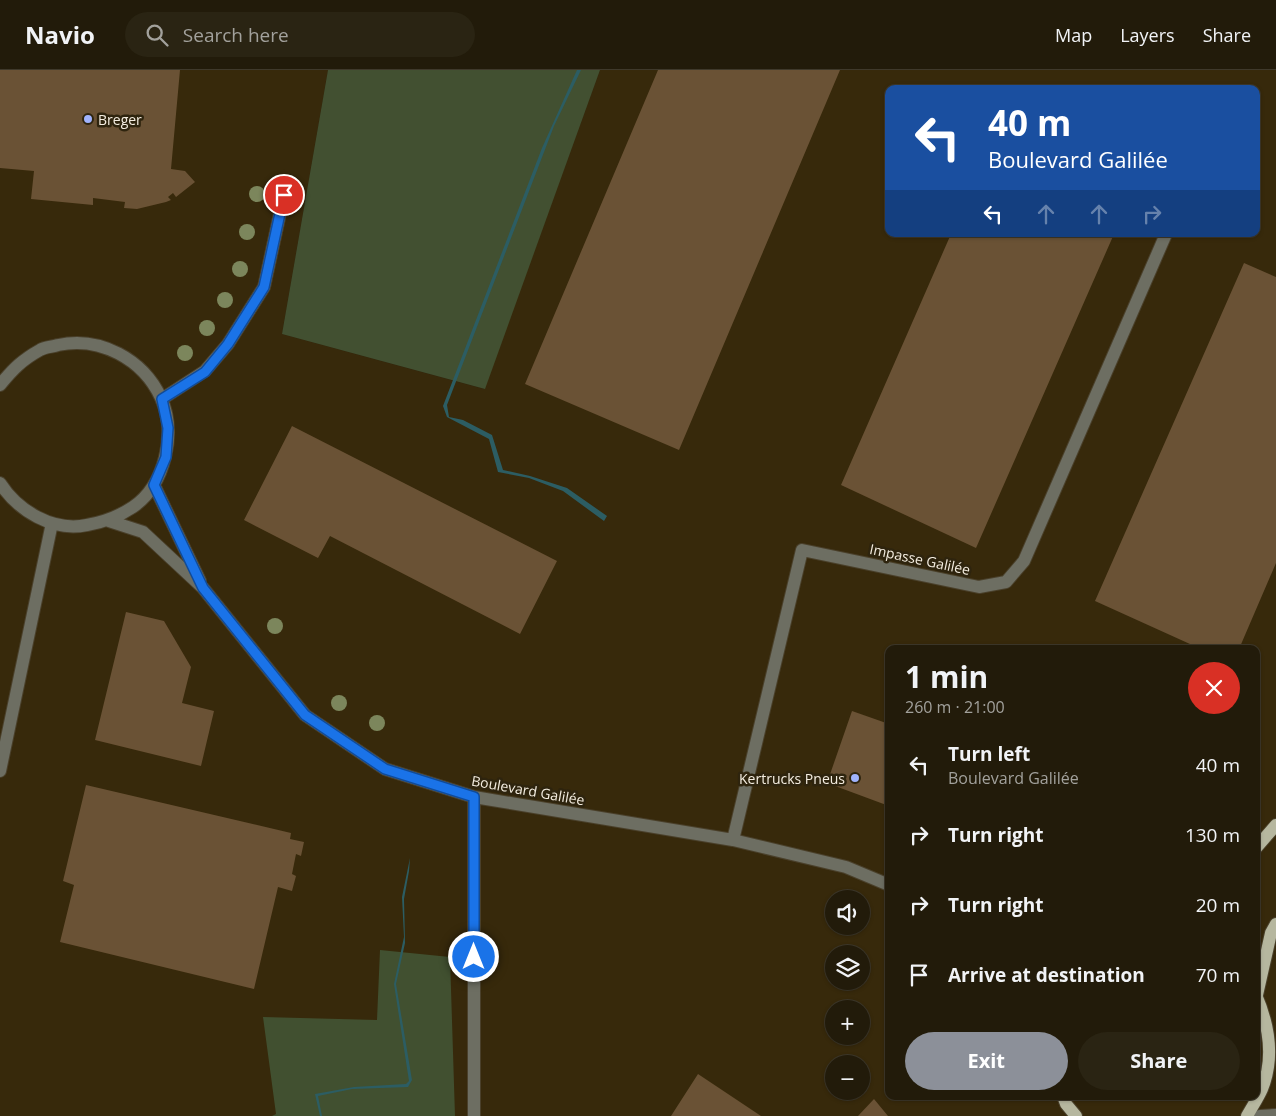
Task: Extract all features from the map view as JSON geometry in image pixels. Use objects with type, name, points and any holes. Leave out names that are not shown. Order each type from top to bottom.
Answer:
[{"type":"main road","points":[[1260,843],[1276,825]]},
{"type":"main road","points":[[1260,978],[1271,933],[1276,924]]},
{"type":"main road","points":[[1260,1005],[1268,1025],[1272,1049],[1260,1092]]},
{"type":"main road","points":[[1246,1116],[1255,1100]]},
{"type":"main road","points":[[1064,1105],[1076,1116]]},
{"type":"street","points":[[162,399],[205,372],[228,344],[264,287],[284,195]]},
{"type":"street","name":"Impasse Galilée","points":[[733,840],[802,550],[979,587],[1006,582],[1024,561],[1165,237]]},
{"type":"street","points":[[0,385],[17,364],[42,349],[70,343],[98,345],[124,356],[146,374],[162,399],[168,428],[166,457],[154,485],[134,506],[108,521],[80,526],[52,523],[28,512],[4,496],[0,484]]},
{"type":"street","name":"Boulevard Galilée","points":[[154,485],[203,588]]},
{"type":"street","name":"Boulevard Galilée","points":[[108,521],[144,532],[203,588],[305,715],[385,769],[474,797],[733,840],[846,867],[885,883]]},
{"type":"street","points":[[0,771],[52,523]]},
{"type":"street","points":[[474,797],[474,1116]]},
{"type":"street","points":[[1260,1116],[1276,1115]]},
{"type":"shaded area","points":[[0,70],[328,70],[282,334],[484,389],[600,70],[1276,70],[1276,1116],[0,1116]]},
{"type":"green space","points":[[328,70],[600,70],[485,389],[282,334]]},
{"type":"green space","points":[[380,950],[450,957],[455,1116],[272,1116],[276,1114],[263,1017],[377,1020]]},
{"type":"water","points":[[577,70],[581,70],[554,126],[447,405],[449,417],[463,420],[492,435],[503,470],[530,476],[567,488],[607,516],[604,521],[563,491],[529,478],[498,472],[489,439],[447,417],[443,406],[542,148]]},
{"type":"water","points":[[410,858],[404,899],[405,943],[396,984],[412,1080],[408,1087],[352,1089],[318,1096],[322,1116],[320,1116],[315,1094],[354,1087],[406,1084],[409,1081],[394,984],[404,937],[402,897]]},
{"type":"building","name":"Breger","points":[[0,70],[180,70],[171,169],[185,171],[195,182],[176,197],[173,193],[168,197],[171,200],[137,209],[124,208],[125,202],[93,198],[93,205],[31,199],[34,171],[0,168]]},
{"type":"building","points":[[658,70],[840,70],[679,450],[525,384]]},
{"type":"building","points":[[950,237],[1113,237],[976,548],[841,485]]},
{"type":"building","points":[[1244,263],[1276,277],[1276,563],[1241,645],[1192,645],[1095,601]]},
{"type":"building","points":[[292,426],[557,561],[520,634],[330,536],[318,558],[244,520]]},
{"type":"building","points":[[126,612],[164,621],[191,667],[182,703],[214,711],[201,766],[95,740]]},
{"type":"building","points":[[852,711],[885,723],[885,805],[827,783]]},
{"type":"building","points":[[86,785],[291,833],[290,839],[304,842],[301,856],[296,854],[292,874],[296,876],[292,891],[278,887],[254,989],[60,942],[74,885],[63,881]]},
{"type":"building","points":[[698,1074],[761,1116],[671,1116]]},
{"type":"building","points":[[874,1099],[888,1116],[858,1116]]},
{"type":"place","name":"Breger","points":[[88,119]]},
{"type":"place","name":"Kertrucks Pneus","points":[[855,778]]},
{"type":"route","points":[[284,195],[264,287],[228,344],[205,372],[162,399],[168,428],[166,457],[154,485],[203,588],[305,715],[385,769],[474,797],[474,957]]}]
